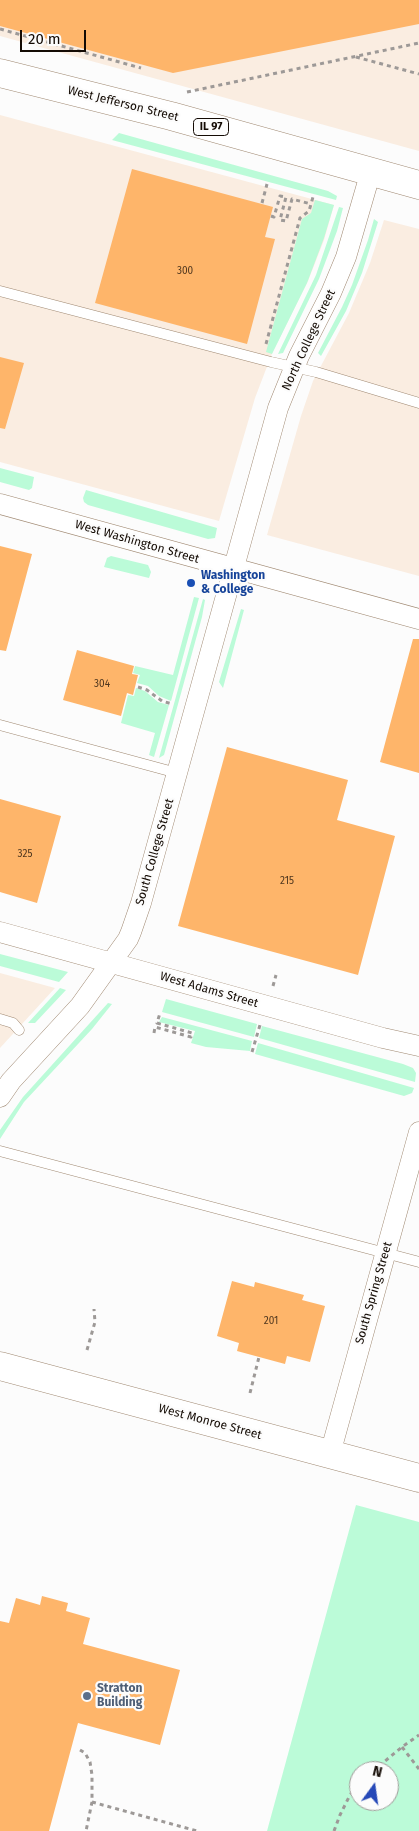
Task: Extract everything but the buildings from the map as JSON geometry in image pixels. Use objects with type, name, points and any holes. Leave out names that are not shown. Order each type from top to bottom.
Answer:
[{"type":"main road","name":"West Jefferson Street","points":[[0,73],[163,114],[419,185]]},
{"type":"main road","name":"West Monroe Street","points":[[0,1366],[419,1478]]},
{"type":"street","name":"North College Street","points":[[234,569],[278,408],[294,368],[331,293],[346,256],[371,171]]},
{"type":"street","name":"West Washington Street","points":[[0,504],[419,619]]},
{"type":"street","name":"South College Street","points":[[0,1097],[11,1081],[80,1006],[131,932],[234,569]]},
{"type":"street","name":"West Adams Street","points":[[0,932],[383,1038],[419,1046]]},
{"type":"street","name":"South Spring Street","points":[[330,1454],[419,1132]]},
{"type":"lane","points":[[0,291],[262,360],[316,372],[419,403]]},
{"type":"lane","points":[[0,725],[177,773]]},
{"type":"lane","points":[[0,1020],[12,1023],[19,1030]]},
{"type":"lane","points":[[0,1151],[419,1262]]},
{"type":"path","points":[[0,29],[142,68]]},
{"type":"path","points":[[188,92],[419,44]]},
{"type":"path","points":[[355,57],[419,74]]},
{"type":"path","points":[[262,204],[267,184]]},
{"type":"path","points":[[271,216],[274,217],[280,196],[286,197],[280,220],[286,221],[292,199],[311,204]]},
{"type":"path","points":[[262,360],[300,218],[309,211],[313,197]]},
{"type":"path","points":[[138,686],[162,701],[172,704]]},
{"type":"path","points":[[273,987],[276,975]]},
{"type":"path","points":[[154,1034],[155,1027],[190,1037],[192,1033],[157,1023],[160,1014]]},
{"type":"path","points":[[252,1052],[260,1024]]},
{"type":"path","points":[[87,1350],[95,1322],[94,1309]]},
{"type":"path","points":[[250,1393],[259,1357]]},
{"type":"path","points":[[385,1761],[419,1735]]},
{"type":"path","points":[[402,1747],[419,1769]]},
{"type":"path","points":[[80,1750],[85,1753],[90,1762],[93,1788],[86,1831]]},
{"type":"path","points":[[334,1831],[349,1797]]},
{"type":"path","points":[[92,1802],[197,1831]]},
{"type":"shaded area","points":[[0,0],[419,0],[419,151],[0,36]]},
{"type":"shaded area","points":[[0,115],[334,205],[324,240],[308,281],[273,351],[255,398],[219,521],[0,462]]},
{"type":"shaded area","points":[[384,220],[419,229],[419,576],[267,535],[313,381],[349,313],[370,263]]},
{"type":"shaded area","points":[[0,973],[55,988],[0,1048]]},
{"type":"green space","points":[[119,133],[328,191],[337,196],[336,200],[112,140]]},
{"type":"green space","points":[[315,200],[334,205],[307,283],[272,354],[266,352],[302,219],[311,213]]},
{"type":"green space","points":[[339,207],[343,208],[337,231],[319,279],[283,353],[278,354],[316,275]]},
{"type":"green space","points":[[374,219],[378,222],[362,273],[346,311],[321,356],[318,353],[352,285]]},
{"type":"green space","points":[[0,468],[34,477],[32,488],[29,490],[0,482]]},
{"type":"green space","points":[[86,490],[217,528],[215,538],[208,539],[88,505],[84,502],[83,498]]},
{"type":"green space","points":[[111,556],[148,565],[151,572],[149,578],[104,567],[107,558]]},
{"type":"green space","points":[[194,597],[199,598],[171,701],[159,696],[148,686],[137,683],[140,675],[133,673],[135,666],[173,675]]},
{"type":"green space","points":[[203,599],[205,600],[202,617],[164,755],[159,758]]},
{"type":"green space","points":[[241,609],[244,610],[223,688],[219,682]]},
{"type":"green space","points":[[136,688],[145,691],[158,702],[169,705],[154,757],[149,755],[155,733],[121,723],[128,695],[134,696]]},
{"type":"green space","points":[[0,954],[68,972],[59,982],[0,966]]},
{"type":"green space","points":[[60,988],[66,990],[35,1023],[28,1023]]},
{"type":"green space","points":[[166,999],[257,1024],[254,1037],[162,1012]]},
{"type":"green space","points":[[108,1003],[112,1004],[92,1029],[24,1102],[0,1139],[0,1130],[23,1097]]},
{"type":"green space","points":[[162,1017],[252,1041],[250,1051],[206,1047],[191,1043],[195,1031],[159,1022]]},
{"type":"green space","points":[[262,1026],[403,1064],[413,1068],[416,1073],[415,1082],[259,1038]]},
{"type":"green space","points":[[258,1043],[414,1088],[412,1093],[404,1096],[255,1054]]},
{"type":"green space","points":[[356,1505],[419,1522],[419,1831],[267,1831]]},
{"type":"place","name":"Washington & College","points":[[191,583]]},
{"type":"place","name":"Stratton Building","points":[[87,1696]]}]
